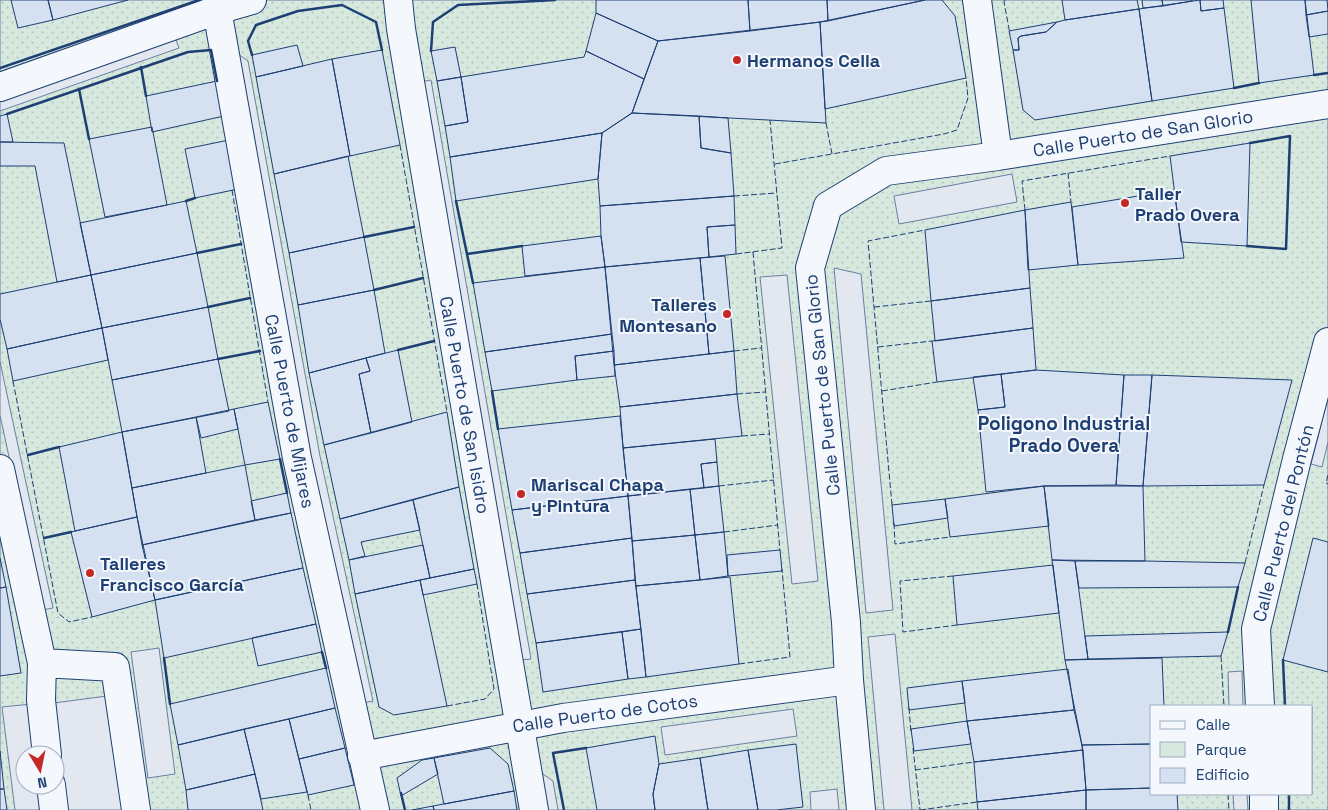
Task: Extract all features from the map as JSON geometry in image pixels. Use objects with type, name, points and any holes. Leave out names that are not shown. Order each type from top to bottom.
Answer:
[{"type":"street","points":[[0,87],[218,10],[252,0]]},
{"type":"street","name":"Calle Puerto de San Isidro","points":[[398,0],[401,29],[534,810]]},
{"type":"street","points":[[976,0],[998,156]]},
{"type":"street","name":"Calle Puerto de Mijares","points":[[218,10],[297,458],[375,810]]},
{"type":"street","name":"Calle Puerto de San Glorio","points":[[861,810],[849,680],[846,622],[810,268],[828,206],[886,171],[998,156],[1328,104]]},
{"type":"street","name":"Calle Puerto del Pontón","points":[[1260,705],[1256,630],[1297,459],[1328,342]]},
{"type":"street","points":[[0,469],[42,663],[41,700],[46,745]]},
{"type":"street","points":[[42,663],[115,667],[136,810]]},
{"type":"street","name":"Calle Puerto de Cotos","points":[[362,756],[573,716],[849,680]]},
{"type":"street","points":[[52,795],[54,810]]},
{"type":"street","points":[[1264,795],[1264,810]]},
{"type":"green space","points":[[0,0],[1328,0],[1328,810],[0,810]]},
{"type":"shaded area","points":[[175,37],[179,48],[0,111],[0,98]]},
{"type":"shaded area","points":[[235,52],[248,61],[320,456],[373,701],[362,703],[308,458]]},
{"type":"shaded area","points":[[431,80],[531,659],[520,660],[420,82]]},
{"type":"shaded area","points":[[1012,174],[1017,202],[899,224],[894,196]]},
{"type":"shaded area","points":[[834,268],[861,274],[893,610],[866,613]]},
{"type":"shaded area","points":[[787,275],[818,581],[792,584],[760,277]]},
{"type":"shaded area","points":[[0,362],[53,608],[42,610],[0,415]]},
{"type":"shaded area","points":[[1328,398],[1328,442],[1322,467],[1311,464]]},
{"type":"shaded area","points":[[895,634],[912,810],[884,810],[868,637]]},
{"type":"shaded area","points":[[159,648],[175,774],[148,778],[131,652]]},
{"type":"shaded area","points":[[1242,671],[1243,705],[1229,705],[1228,672]]},
{"type":"shaded area","points":[[107,696],[122,810],[68,810],[65,787],[65,745],[59,745],[54,703]]},
{"type":"shaded area","points":[[32,704],[37,745],[15,745],[15,795],[43,795],[45,810],[15,810],[2,707]]},
{"type":"shaded area","points":[[793,709],[797,736],[665,755],[661,727]]},
{"type":"shaded area","points":[[540,772],[553,781],[558,810],[546,810]]},
{"type":"shaded area","points":[[837,789],[839,810],[811,810],[810,792]]},
{"type":"shaded area","points":[[1233,795],[1247,795],[1248,810],[1234,810]]},
{"type":"building","points":[[11,0],[48,0],[53,20],[18,28]]},
{"type":"building","points":[[48,0],[128,0],[53,20]]},
{"type":"building","points":[[596,0],[748,0],[750,31],[658,41],[596,13]]},
{"type":"building","points":[[748,0],[827,0],[828,21],[750,31]]},
{"type":"building","points":[[827,0],[925,0],[828,21]]},
{"type":"building","points":[[925,0],[942,0],[955,16],[966,78],[825,109],[820,22]]},
{"type":"building","points":[[1062,0],[1137,0],[1139,9],[1065,20]]},
{"type":"building","points":[[1142,0],[1162,0],[1163,6],[1143,8]]},
{"type":"building","points":[[1162,0],[1192,0],[1192,1],[1163,6]]},
{"type":"building","points":[[1200,0],[1223,0],[1224,8],[1201,11]]},
{"type":"building","points":[[1200,0],[1201,11],[1224,8],[1234,88],[1152,101],[1139,9]]},
{"type":"building","points":[[1251,0],[1305,0],[1314,75],[1259,83]]},
{"type":"building","points":[[1305,0],[1327,0],[1328,11],[1306,15]]},
{"type":"building","points":[[1139,9],[1152,101],[1035,120],[1023,110],[1013,50],[1019,50],[1018,38],[1046,32],[1057,22],[1065,20]]},
{"type":"building","points":[[1328,11],[1328,34],[1309,37],[1306,15]]},
{"type":"building","points":[[596,13],[658,41],[644,79],[586,51]]},
{"type":"building","name":"Hermanos Cella","points":[[820,22],[826,123],[632,113],[658,41]]},
{"type":"building","points":[[1057,22],[1046,32],[1021,36],[1018,38],[1019,50],[1013,50],[1009,31]]},
{"type":"building","points":[[297,45],[303,66],[256,77],[252,55]]},
{"type":"building","points":[[455,47],[461,77],[437,81],[431,51]]},
{"type":"building","points":[[382,50],[400,145],[350,156],[332,59]]},
{"type":"building","points":[[586,51],[644,79],[632,113],[602,133],[450,157],[445,126],[468,122],[461,77],[584,57]]},
{"type":"building","points":[[332,59],[350,156],[274,174],[256,77]]},
{"type":"building","points":[[461,77],[468,122],[445,126],[437,81]]},
{"type":"building","points":[[217,81],[224,116],[152,132],[146,96]]},
{"type":"building","points":[[632,113],[699,116],[701,148],[731,153],[734,196],[600,206],[598,179],[602,133]]},
{"type":"building","points":[[7,114],[13,142],[0,142],[0,116]]},
{"type":"building","points":[[699,116],[728,118],[731,153],[701,148]]},
{"type":"building","points":[[152,127],[167,205],[105,217],[89,139]]},
{"type":"building","points":[[602,133],[598,179],[456,201],[450,157]]},
{"type":"building","points":[[229,140],[238,189],[195,198],[185,149]]},
{"type":"building","points":[[0,142],[64,143],[91,275],[57,282],[35,166],[0,166]]},
{"type":"building","points":[[1250,143],[1247,246],[1181,242],[1170,156]]},
{"type":"building","points":[[348,156],[364,237],[289,253],[274,174]]},
{"type":"building","points":[[1174,190],[1184,258],[1078,265],[1072,207]]},
{"type":"building","points":[[734,196],[735,225],[707,227],[709,257],[605,267],[600,206]]},
{"type":"building","points":[[186,201],[197,253],[91,275],[80,223]]},
{"type":"building","points":[[1071,202],[1078,265],[1028,270],[1025,210]]},
{"type":"building","points":[[1025,210],[1030,288],[931,301],[925,230]]},
{"type":"building","points":[[735,225],[736,254],[709,257],[707,227]]},
{"type":"building","points":[[601,236],[605,267],[525,276],[522,246]]},
{"type":"building","points":[[364,237],[374,290],[298,305],[289,253]]},
{"type":"building","points":[[197,253],[208,307],[102,328],[91,275]]},
{"type":"building","points":[[725,256],[734,351],[709,354],[700,258]]},
{"type":"building","points":[[700,258],[709,354],[614,365],[605,267]]},
{"type":"building","points":[[605,267],[612,334],[485,352],[473,283]]},
{"type":"building","points":[[91,275],[102,328],[7,349],[0,319],[0,294]]},
{"type":"building","points":[[1030,288],[1033,328],[935,341],[931,301]]},
{"type":"building","points":[[374,290],[385,353],[309,373],[298,305]]},
{"type":"building","points":[[208,307],[218,359],[112,380],[102,328]]},
{"type":"building","points":[[102,328],[108,360],[13,381],[7,349]]},
{"type":"building","points":[[1033,328],[1036,370],[937,382],[932,341]]},
{"type":"building","points":[[612,334],[614,351],[575,356],[577,380],[492,391],[485,352]]},
{"type":"building","points":[[398,350],[412,422],[371,433],[359,374],[370,371],[366,358]]},
{"type":"building","points":[[614,351],[615,376],[577,380],[575,356]]},
{"type":"building","points":[[734,351],[737,394],[620,407],[614,365]]},
{"type":"building","points":[[366,358],[370,371],[359,374],[371,433],[324,445],[309,373]]},
{"type":"building","points":[[218,359],[229,411],[122,432],[112,380]]},
{"type":"building","points":[[1036,370],[1124,375],[1116,485],[1044,486],[986,492],[978,410],[1005,407],[1001,374]]},
{"type":"building","points":[[1001,374],[1005,407],[978,410],[973,377]]},
{"type":"building","points":[[1124,375],[1152,375],[1143,486],[1116,485]]},
{"type":"building","points":[[1152,375],[1292,380],[1264,485],[1143,486]]},
{"type":"building","points":[[737,394],[742,436],[623,448],[620,407]]},
{"type":"building","points":[[268,402],[280,459],[245,465],[234,409]]},
{"type":"building","points":[[234,409],[238,429],[201,438],[196,417]]},
{"type":"building","points":[[447,412],[459,487],[340,519],[324,445]]},
{"type":"building","points":[[620,416],[628,496],[512,510],[498,429]]},
{"type":"building","points":[[196,417],[206,473],[132,488],[122,432]]},
{"type":"building","points":[[122,432],[137,517],[75,531],[59,447]]},
{"type":"building","points":[[715,439],[717,462],[701,464],[704,488],[628,496],[623,448]]},
{"type":"building","points":[[717,462],[719,486],[704,488],[701,464]]},
{"type":"building","points":[[245,465],[255,520],[142,545],[132,488]]},
{"type":"building","points":[[719,486],[724,532],[695,535],[690,489]]},
{"type":"building","points":[[1044,486],[1143,486],[1145,561],[1052,560]]},
{"type":"building","points":[[1044,486],[1049,526],[950,537],[945,499]]},
{"type":"building","points":[[459,487],[474,569],[430,578],[413,500]]},
{"type":"building","points":[[690,489],[695,535],[632,541],[628,496]]},
{"type":"building","points":[[287,493],[291,513],[255,520],[251,501]]},
{"type":"building","points":[[628,496],[632,538],[520,553],[512,510]]},
{"type":"building","points":[[945,499],[948,518],[894,526],[892,505]]},
{"type":"building","points":[[413,500],[420,530],[361,542],[365,556],[349,560],[340,519]]},
{"type":"building","points":[[291,513],[303,568],[155,600],[142,545]]},
{"type":"building","points":[[137,517],[155,600],[92,617],[71,532]]},
{"type":"building","points":[[724,532],[728,576],[700,580],[695,535]]},
{"type":"building","points":[[695,535],[700,580],[636,586],[632,541]]},
{"type":"building","points":[[632,538],[635,580],[527,594],[520,553]]},
{"type":"building","points":[[1313,538],[1328,542],[1328,672],[1283,660]]},
{"type":"building","points":[[423,545],[430,578],[355,594],[349,560]]},
{"type":"building","points":[[780,550],[782,571],[728,576],[727,555]]},
{"type":"building","points":[[0,558],[6,587],[0,588]]},
{"type":"building","points":[[1052,560],[1075,561],[1088,659],[1065,660]]},
{"type":"building","points":[[1075,561],[1245,563],[1238,587],[1079,588]]},
{"type":"building","points":[[1053,565],[1059,613],[957,625],[953,576]]},
{"type":"building","points":[[303,568],[316,624],[164,658],[155,600]]},
{"type":"building","points":[[474,569],[477,584],[423,595],[420,580]]},
{"type":"building","points":[[730,577],[739,664],[646,677],[636,586]]},
{"type":"building","points":[[420,580],[447,706],[394,715],[379,707],[355,594]]},
{"type":"building","points":[[635,580],[641,629],[536,643],[527,594]]},
{"type":"building","points":[[6,587],[21,673],[0,676],[0,588]]},
{"type":"building","points":[[316,624],[322,652],[258,666],[252,638]]},
{"type":"building","points":[[641,629],[646,677],[628,679],[622,632]]},
{"type":"building","points":[[622,632],[628,679],[543,692],[536,643]]},
{"type":"building","points":[[1228,632],[1221,656],[1088,659],[1085,636]]},
{"type":"building","points":[[1162,658],[1164,705],[1150,705],[1150,744],[1082,745],[1065,660]]},
{"type":"building","points":[[326,668],[335,708],[178,745],[170,704]]},
{"type":"building","points":[[1068,669],[1074,710],[967,721],[962,681]]},
{"type":"building","points":[[962,681],[965,703],[909,710],[907,688]]},
{"type":"building","points":[[335,708],[345,748],[299,759],[289,719]]},
{"type":"building","points":[[1074,710],[1083,750],[974,762],[967,721]]},
{"type":"building","points":[[289,719],[307,792],[261,799],[244,729]]},
{"type":"building","points":[[967,721],[971,744],[914,751],[911,729]]},
{"type":"building","points":[[244,729],[255,774],[186,790],[178,745]]},
{"type":"building","points":[[655,736],[659,764],[653,794],[655,810],[597,810],[586,748]]},
{"type":"building","points":[[796,744],[803,807],[758,810],[748,750]]},
{"type":"building","points":[[1150,744],[1150,788],[1086,790],[1082,745]]},
{"type":"building","points":[[345,748],[354,785],[308,795],[299,759]]},
{"type":"building","points":[[490,748],[508,764],[514,791],[444,804],[434,758]]},
{"type":"building","points":[[748,750],[758,810],[708,810],[700,758]]},
{"type":"building","points":[[1083,750],[1086,790],[977,802],[974,762]]},
{"type":"building","points":[[0,751],[4,789],[0,789]]},
{"type":"building","points":[[434,758],[438,774],[401,796],[397,778],[422,760]]},
{"type":"building","points":[[700,758],[708,810],[655,810],[653,794],[659,764]]},
{"type":"building","points":[[255,774],[263,810],[188,810],[186,790]]},
{"type":"building","points":[[1150,788],[1150,795],[1177,795],[1178,810],[1086,810],[1086,790]]},
{"type":"building","points":[[0,789],[4,789],[7,810],[0,810]]},
{"type":"building","points":[[1086,790],[1086,810],[978,810],[977,802]]},
{"type":"building","points":[[514,791],[517,810],[434,810],[433,806]]},
{"type":"building","points":[[433,806],[434,810],[412,810]]},
{"type":"fence","points":[[1005,0],[1010,34]]},
{"type":"fence","points":[[826,123],[832,154],[957,130],[968,98],[966,78]]},
{"type":"fence","points":[[736,254],[782,248],[770,120]]},
{"type":"fence","points":[[400,145],[447,412]]},
{"type":"fence","points":[[775,164],[832,154]]},
{"type":"fence","points":[[1025,210],[1022,181],[1170,156]]},
{"type":"fence","points":[[1068,173],[1071,202]]},
{"type":"fence","points":[[232,190],[268,402]]},
{"type":"fence","points":[[734,196],[777,193]]},
{"type":"fence","points":[[892,505],[868,241],[925,230]]},
{"type":"fence","points":[[753,252],[780,551]]},
{"type":"fence","points":[[874,307],[931,301]]},
{"type":"fence","points":[[878,347],[932,341]]},
{"type":"fence","points":[[734,351],[761,348]]},
{"type":"fence","points":[[13,381],[58,613],[69,622],[92,617]]},
{"type":"fence","points":[[882,391],[937,382]]},
{"type":"fence","points":[[737,394],[765,392]]},
{"type":"fence","points":[[742,436],[769,434]]},
{"type":"fence","points":[[1328,475],[1326,483],[1328,484]]},
{"type":"fence","points":[[719,486],[774,480]]},
{"type":"fence","points":[[1245,563],[1264,485]]},
{"type":"fence","points":[[894,523],[895,544],[950,537]]},
{"type":"fence","points":[[724,532],[778,525]]},
{"type":"fence","points":[[739,664],[790,657],[782,569]]},
{"type":"fence","points":[[953,576],[900,581],[903,632],[957,625]]},
{"type":"fence","points":[[447,706],[485,699],[494,689],[477,584]]},
{"type":"fence","points":[[1221,656],[1224,705]]},
{"type":"fence","points":[[909,708],[911,733]]},
{"type":"fence","points":[[913,748],[920,810]]},
{"type":"fence","points":[[915,770],[974,762]]},
{"type":"fence","points":[[308,795],[311,810]]},
{"type":"fence","points":[[1228,795],[1229,810]]},
{"type":"fence","points":[[920,810],[977,802]]},
{"type":"wall","points":[[0,68],[199,0]]},
{"type":"wall","points":[[431,51],[433,22],[458,5],[555,0]]},
{"type":"wall","points":[[252,55],[248,41],[256,25],[298,11],[342,5],[376,22],[382,50]]},
{"type":"wall","points":[[7,114],[188,52],[211,50],[217,81]]},
{"type":"wall","points":[[141,67],[146,96]]},
{"type":"wall","points":[[1314,75],[1328,73]]},
{"type":"wall","points":[[1234,88],[1259,83]]},
{"type":"wall","points":[[79,89],[89,139]]},
{"type":"wall","points":[[1247,246],[1286,249],[1290,136],[1250,143]]},
{"type":"wall","points":[[186,201],[195,198]]},
{"type":"wall","points":[[456,201],[473,283]]},
{"type":"wall","points":[[364,237],[414,227]]},
{"type":"wall","points":[[197,253],[241,244]]},
{"type":"wall","points":[[467,254],[522,246]]},
{"type":"wall","points":[[374,290],[423,278]]},
{"type":"wall","points":[[208,307],[250,298]]},
{"type":"wall","points":[[398,350],[434,341]]},
{"type":"wall","points":[[218,359],[260,351]]},
{"type":"wall","points":[[492,391],[498,429]]},
{"type":"wall","points":[[28,455],[59,447]]},
{"type":"wall","points":[[280,459],[287,493]]},
{"type":"wall","points":[[44,538],[71,532]]},
{"type":"wall","points":[[1228,632],[1238,587]]},
{"type":"wall","points":[[322,652],[326,668]]},
{"type":"wall","points":[[164,658],[170,704]]},
{"type":"wall","points":[[1283,660],[1285,705]]},
{"type":"wall","points":[[564,810],[553,753],[586,748]]},
{"type":"wall","points":[[401,793],[405,810]]},
{"type":"wall","points":[[1289,795],[1289,810]]},
{"type":"place","name":"Hermanos Cella","points":[[737,60]]},
{"type":"place","name":"Taller Prado Overa","points":[[1125,203]]},
{"type":"place","name":"Talleres Montesano","points":[[727,314]]},
{"type":"place","name":"Mariscal Chapa y Pintura","points":[[521,494]]},
{"type":"place","name":"Talleres Francisco García","points":[[90,573]]},
{"type":"district","name":"Poligono Industrial Prado Overa","points":[[1064,434]]}]
